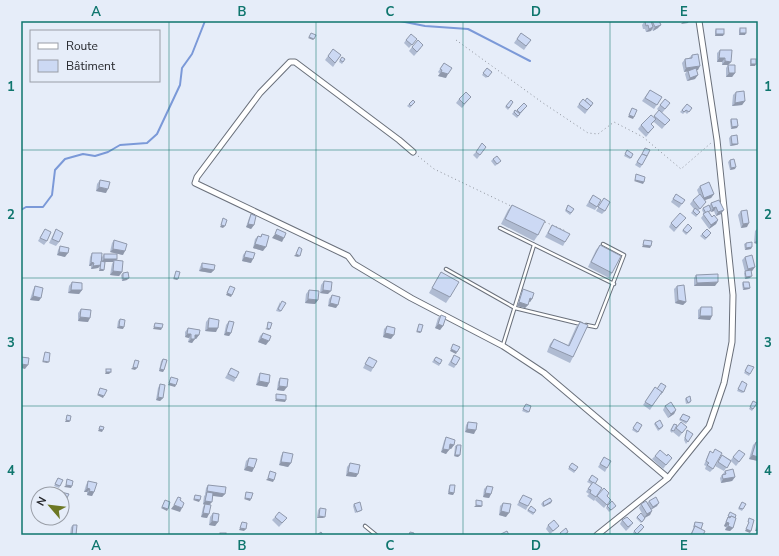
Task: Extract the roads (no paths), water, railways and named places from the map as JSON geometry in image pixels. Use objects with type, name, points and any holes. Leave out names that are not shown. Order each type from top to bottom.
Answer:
[{"type":"street","points":[[597,535],[668,478],[709,427],[724,383],[732,342],[733,295],[717,140],[699,21]]},
{"type":"street","points":[[413,152],[295,62],[290,62],[260,93],[197,177],[195,183],[348,256],[354,264],[411,298],[503,346],[544,373],[668,478]]},
{"type":"lane","points":[[500,228],[614,284]]},
{"type":"lane","points":[[503,346],[534,244]]},
{"type":"lane","points":[[446,269],[514,308],[596,327],[624,255],[603,244]]},
{"type":"lane","points":[[365,526],[376,535]]},
{"type":"waterway","points":[[21,210],[26,207],[43,207],[52,195],[55,170],[65,159],[83,154],[95,156],[108,152],[120,145],[147,143],[157,134],[180,85],[182,68],[192,54],[205,21]]},
{"type":"waterway","points":[[400,21],[425,26],[468,29],[530,61]]}]
